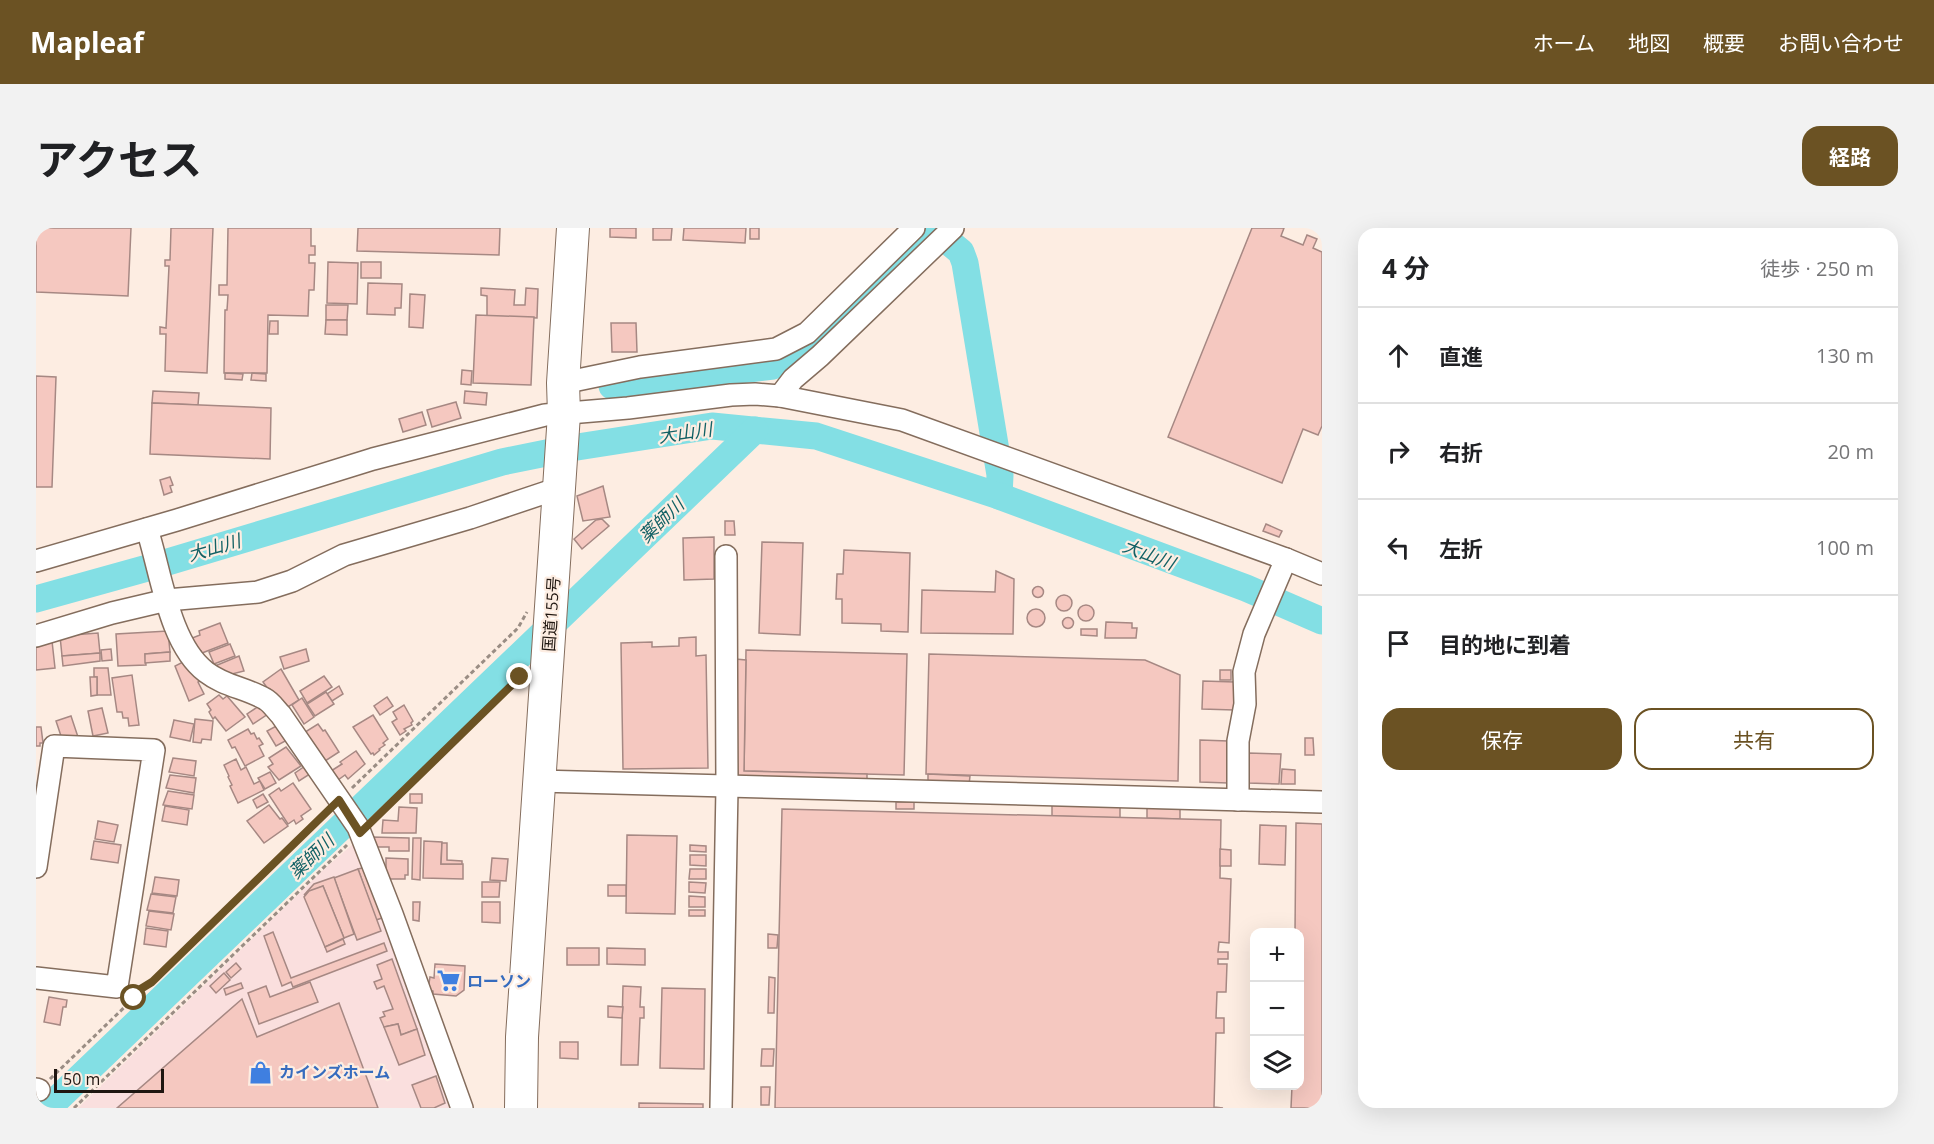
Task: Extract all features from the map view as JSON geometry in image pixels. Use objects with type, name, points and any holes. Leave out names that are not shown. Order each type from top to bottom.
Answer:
[{"type":"highway","name":"国道155号","points":[[521,1108],[522,1037],[564,414],[563,383],[573,228]]},
{"type":"street","points":[[563,383],[639,367],[776,349],[807,333],[914,228]]},
{"type":"street","points":[[780,396],[793,379],[820,356],[953,228]]},
{"type":"street","points":[[36,561],[150,537],[373,459],[545,415],[755,394],[780,396],[902,420],[1322,574]]},
{"type":"street","points":[[36,636],[166,596],[258,592],[292,580],[344,555],[470,518],[559,488]]},
{"type":"street","points":[[150,537],[173,622],[185,648],[205,671],[227,685],[266,699],[281,715],[359,830],[462,1108]]},
{"type":"street","points":[[721,1108],[727,788],[726,556]]},
{"type":"street","points":[[1238,800],[1238,741],[1245,704],[1244,672],[1254,634],[1286,559]]},
{"type":"street","points":[[36,978],[117,987],[154,750],[54,746],[37,857]]},
{"type":"street","points":[[539,782],[1322,802]]},
{"type":"path","points":[[38,1089],[134,998],[139,990],[152,982],[340,802],[518,628],[530,607],[552,599]]},
{"type":"path","points":[[74,1108],[359,830],[520,677],[547,663]]},
{"type":"shaded area","points":[[359,839],[455,1108],[78,1108],[323,870]]},
{"type":"building","points":[[36,228],[131,228],[128,296],[36,292]]},
{"type":"building","points":[[171,228],[213,228],[207,373],[165,371],[166,334],[160,334],[160,327],[166,328],[169,266],[165,266],[165,260],[170,260]]},
{"type":"building","points":[[228,228],[311,228],[311,246],[315,246],[315,255],[309,255],[309,263],[315,263],[314,290],[309,290],[308,316],[268,315],[267,373],[224,373],[225,310],[227,310],[228,295],[219,295],[219,285],[227,285]]},
{"type":"building","points":[[358,228],[500,228],[499,255],[357,251]]},
{"type":"building","points":[[610,228],[636,228],[636,238],[610,237]]},
{"type":"building","points":[[653,228],[672,228],[671,240],[653,240]]},
{"type":"building","points":[[684,228],[746,228],[745,243],[683,240]]},
{"type":"building","points":[[750,228],[759,228],[759,239],[750,239]]},
{"type":"building","points":[[1252,228],[1284,228],[1281,236],[1303,245],[1307,235],[1317,239],[1313,248],[1322,252],[1322,426],[1318,435],[1303,429],[1282,483],[1168,437]]},
{"type":"building","points":[[328,262],[358,263],[357,304],[327,303]]},
{"type":"building","points":[[361,262],[381,262],[381,278],[361,278]]},
{"type":"building","points":[[368,283],[402,284],[401,308],[395,308],[395,315],[367,314]]},
{"type":"building","points":[[481,288],[515,290],[514,305],[525,305],[526,288],[538,289],[537,318],[487,316],[487,296],[481,295]]},
{"type":"building","points":[[410,294],[425,295],[423,328],[409,327]]},
{"type":"building","points":[[326,305],[348,305],[347,320],[326,320]]},
{"type":"building","points":[[476,315],[534,317],[531,385],[473,383]]},
{"type":"building","points":[[326,320],[347,320],[347,335],[325,334]]},
{"type":"building","points":[[270,321],[278,321],[278,334],[269,334]]},
{"type":"building","points":[[611,323],[636,323],[637,352],[612,352]]},
{"type":"building","points":[[462,370],[472,371],[471,385],[461,384]]},
{"type":"building","points":[[225,373],[243,374],[242,380],[225,379]]},
{"type":"building","points":[[252,373],[266,374],[266,381],[251,380]]},
{"type":"building","points":[[36,376],[56,377],[52,487],[36,487]]},
{"type":"building","points":[[153,391],[199,393],[198,405],[152,403]]},
{"type":"building","points":[[465,391],[487,393],[486,405],[464,403]]},
{"type":"building","points":[[456,402],[461,418],[432,427],[427,410]]},
{"type":"building","points":[[152,403],[271,408],[270,459],[150,454]]},
{"type":"building","points":[[422,412],[426,425],[403,432],[399,419]]},
{"type":"building","points":[[170,477],[173,485],[170,486],[172,492],[164,495],[160,480]]},
{"type":"building","points":[[603,486],[610,517],[583,521],[577,496]]},
{"type":"building","points":[[602,519],[609,526],[582,549],[574,539],[596,520]]},
{"type":"building","points":[[725,521],[734,521],[735,535],[725,535]]},
{"type":"building","points":[[1266,524],[1282,531],[1279,537],[1263,531]]},
{"type":"building","points":[[714,537],[714,579],[684,580],[683,538]]},
{"type":"building","points":[[762,542],[803,543],[800,635],[759,633]]},
{"type":"building","points":[[844,550],[910,553],[908,632],[881,631],[881,624],[842,623],[842,599],[836,599],[837,574],[843,574]]},
{"type":"building","points":[[996,571],[1014,579],[1013,634],[921,633],[922,590],[995,592]]},
{"type":"building","points":[[1038,586],[1044,592],[1038,598],[1032,592]]},
{"type":"building","points":[[1064,595],[1070,597],[1072,603],[1070,609],[1064,611],[1058,609],[1056,603],[1058,597]]},
{"type":"building","points":[[1086,605],[1092,607],[1094,613],[1092,619],[1086,621],[1080,619],[1078,613],[1080,607]]},
{"type":"building","points":[[1032,609],[1040,609],[1045,614],[1043,625],[1032,627],[1027,622],[1027,614]]},
{"type":"building","points":[[1068,618],[1072,619],[1072,627],[1068,628],[1064,627],[1063,623],[1064,619]]},
{"type":"building","points":[[1106,622],[1132,623],[1132,628],[1137,628],[1136,638],[1105,638]]},
{"type":"building","points":[[220,623],[228,643],[196,654],[187,640],[200,635],[199,631]]},
{"type":"building","points":[[1081,629],[1097,629],[1097,636],[1081,635]]},
{"type":"building","points":[[168,631],[170,652],[145,654],[146,665],[118,666],[116,634]]},
{"type":"building","points":[[98,633],[100,653],[62,656],[60,636]]},
{"type":"building","points":[[696,637],[696,656],[706,655],[708,768],[623,769],[621,643],[652,642],[652,647],[679,646],[679,638]]},
{"type":"building","points":[[52,641],[55,668],[36,670],[36,643]]},
{"type":"building","points":[[230,644],[235,656],[214,664],[209,652]]},
{"type":"building","points":[[111,649],[112,660],[102,661],[101,650]]},
{"type":"building","points":[[306,649],[309,661],[284,669],[280,657]]},
{"type":"building","points":[[746,650],[907,654],[904,775],[744,771]]},
{"type":"building","points":[[170,652],[170,661],[145,663],[145,654]]},
{"type":"building","points":[[100,653],[100,661],[63,666],[62,656]]},
{"type":"building","points":[[929,654],[1145,660],[1180,675],[1178,781],[926,774]]},
{"type":"building","points":[[239,656],[244,671],[228,675],[215,666]]},
{"type":"building","points":[[735,659],[746,660],[744,771],[867,774],[867,783],[741,780],[733,771]]},
{"type":"building","points":[[187,660],[202,680],[198,682],[204,694],[189,701],[175,666]]},
{"type":"building","points":[[94,668],[108,668],[111,695],[97,695],[97,677],[94,677]]},
{"type":"building","points":[[281,669],[299,700],[283,710],[263,682]]},
{"type":"building","points":[[1220,670],[1231,670],[1231,680],[1220,680]]},
{"type":"building","points":[[132,675],[139,725],[129,726],[128,718],[123,718],[122,712],[117,712],[112,678]]},
{"type":"building","points":[[324,676],[332,687],[307,703],[300,691]]},
{"type":"building","points":[[90,677],[97,677],[97,695],[91,696]]},
{"type":"building","points":[[1203,681],[1235,682],[1234,710],[1202,709]]},
{"type":"building","points":[[339,686],[343,694],[332,701],[327,694]]},
{"type":"building","points":[[326,692],[334,704],[315,716],[307,704]]},
{"type":"building","points":[[219,695],[223,699],[227,696],[245,717],[226,731],[215,717],[213,719],[207,704]]},
{"type":"building","points":[[387,697],[393,706],[380,715],[374,706]]},
{"type":"building","points":[[302,698],[314,717],[304,724],[292,705]]},
{"type":"building","points":[[262,704],[268,714],[253,724],[247,714]]},
{"type":"building","points":[[404,705],[413,721],[412,725],[404,729],[406,731],[400,735],[392,722],[397,719],[393,712]]},
{"type":"building","points":[[102,708],[108,733],[93,736],[88,711]]},
{"type":"building","points":[[373,715],[388,739],[374,755],[371,754],[353,727]]},
{"type":"building","points":[[71,716],[78,737],[63,742],[56,721]]},
{"type":"building","points":[[195,719],[213,721],[211,740],[202,739],[201,743],[193,742]]},
{"type":"building","points":[[174,720],[194,724],[190,741],[170,737]]},
{"type":"building","points":[[280,724],[289,739],[276,746],[267,731]]},
{"type":"building","points":[[318,724],[323,731],[325,730],[339,752],[322,763],[302,734]]},
{"type":"building","points":[[36,727],[41,727],[43,743],[40,743],[40,746],[36,746]]},
{"type":"building","points":[[248,729],[263,744],[259,746],[264,756],[245,766],[235,747],[232,748],[228,740]]},
{"type":"building","points":[[1305,738],[1313,738],[1314,755],[1305,755]]},
{"type":"building","points":[[1200,740],[1228,741],[1228,783],[1200,782]]},
{"type":"building","points":[[286,747],[301,766],[279,780],[268,767],[273,764],[269,758]]},
{"type":"building","points":[[356,751],[365,764],[348,779],[345,775],[338,780],[331,771]]},
{"type":"building","points":[[1248,753],[1281,754],[1279,784],[1248,783]]},
{"type":"building","points":[[173,758],[196,761],[194,776],[169,772]]},
{"type":"building","points":[[236,759],[241,770],[246,767],[254,784],[260,781],[264,790],[238,803],[224,765]]},
{"type":"building","points":[[308,764],[313,772],[299,781],[295,773]]},
{"type":"building","points":[[1282,769],[1295,770],[1295,784],[1281,784]]},
{"type":"building","points":[[270,772],[276,783],[265,789],[258,778]]},
{"type":"building","points":[[928,774],[970,776],[969,785],[928,784]]},
{"type":"building","points":[[170,775],[196,778],[194,793],[166,788]]},
{"type":"building","points":[[293,783],[311,809],[301,816],[303,819],[296,824],[294,820],[288,824],[269,795]]},
{"type":"building","points":[[168,791],[194,795],[192,809],[163,805]]},
{"type":"building","points":[[263,794],[268,802],[257,808],[253,800]]},
{"type":"building","points":[[410,794],[422,794],[422,803],[410,803]]},
{"type":"building","points":[[896,802],[914,802],[914,809],[896,809]]},
{"type":"building","points":[[1052,804],[1120,806],[1120,818],[1052,816]]},
{"type":"building","points":[[269,805],[288,826],[264,843],[247,821]]},
{"type":"building","points":[[165,806],[189,810],[187,825],[162,821]]},
{"type":"building","points":[[399,807],[417,808],[416,833],[382,833],[383,820],[398,821]]},
{"type":"building","points":[[1147,808],[1180,809],[1180,819],[1147,818]]},
{"type":"building","points":[[782,809],[1221,820],[1220,878],[1231,879],[1229,943],[1219,942],[1218,952],[1228,952],[1228,959],[1218,959],[1218,964],[1227,964],[1226,992],[1217,992],[1216,1018],[1224,1018],[1224,1033],[1216,1033],[1214,1107],[1223,1108],[775,1108]]},
{"type":"building","points":[[98,821],[118,825],[114,842],[95,839]]},
{"type":"building","points":[[1296,823],[1322,824],[1322,1108],[1291,1108],[1292,1090],[1304,1090],[1304,928],[1295,928]]},
{"type":"building","points":[[1260,825],[1286,826],[1285,865],[1259,864]]},
{"type":"building","points":[[627,835],[677,836],[675,914],[626,913]]},
{"type":"building","points":[[372,837],[409,838],[409,851],[389,851],[389,847],[372,847]]},
{"type":"building","points":[[413,838],[421,838],[420,880],[412,879]]},
{"type":"building","points":[[94,841],[121,845],[118,863],[91,859]]},
{"type":"building","points":[[424,841],[442,842],[441,864],[463,864],[463,879],[423,878]]},
{"type":"building","points":[[442,843],[447,843],[447,860],[462,861],[462,864],[441,864]]},
{"type":"building","points":[[690,845],[706,846],[706,852],[690,851]]},
{"type":"building","points":[[1220,849],[1231,850],[1231,866],[1220,866]]},
{"type":"building","points":[[690,855],[706,855],[706,866],[690,865]]},
{"type":"building","points":[[386,858],[408,859],[408,875],[405,875],[405,879],[386,879]]},
{"type":"building","points":[[492,858],[508,859],[506,881],[490,880]]},
{"type":"building","points":[[366,867],[388,916],[376,920],[358,869]]},
{"type":"building","points":[[358,869],[381,931],[357,940],[334,878]]},
{"type":"building","points":[[690,869],[706,869],[706,879],[689,879]]},
{"type":"building","points":[[155,877],[179,880],[177,896],[152,893]]},
{"type":"building","points":[[334,877],[354,934],[344,938],[323,886],[304,895],[314,884]]},
{"type":"building","points":[[482,882],[500,882],[499,897],[482,897]]},
{"type":"building","points":[[689,882],[706,883],[705,893],[689,892]]},
{"type":"building","points":[[608,885],[626,885],[626,896],[608,896]]},
{"type":"building","points":[[323,886],[344,938],[325,947],[304,897],[309,891]]},
{"type":"building","points":[[151,894],[176,897],[173,913],[147,910]]},
{"type":"building","points":[[689,896],[705,897],[705,907],[689,907]]},
{"type":"building","points":[[413,902],[420,902],[419,921],[413,920]]},
{"type":"building","points":[[482,902],[500,902],[500,923],[482,922]]},
{"type":"building","points":[[689,910],[705,910],[705,916],[689,916]]},
{"type":"building","points":[[149,911],[174,914],[171,930],[146,926]]},
{"type":"building","points":[[146,928],[168,931],[166,947],[144,944]]},
{"type":"building","points":[[273,932],[291,978],[384,943],[387,951],[293,987],[291,982],[282,986],[264,936]]},
{"type":"building","points":[[768,934],[778,935],[777,948],[768,948]]},
{"type":"building","points":[[343,939],[345,944],[327,952],[325,947]]},
{"type":"building","points":[[567,948],[599,948],[599,965],[567,965]]},
{"type":"building","points":[[607,948],[645,949],[645,965],[607,964]]},
{"type":"building","points":[[392,959],[417,1029],[401,1035],[398,1024],[384,1027],[380,1018],[385,1016],[383,1012],[393,1009],[384,986],[377,989],[374,982],[382,979],[377,965]]},
{"type":"building","points":[[236,963],[241,969],[231,978],[226,972]]},
{"type":"building","points":[[435,964],[465,966],[464,990],[456,996],[433,994],[433,991],[428,990],[430,977],[434,978]]},
{"type":"building","points":[[224,973],[230,980],[216,993],[210,986]]},
{"type":"building","points":[[769,977],[775,978],[774,1013],[768,1013]]},
{"type":"building","points":[[310,982],[318,1002],[259,1024],[248,993],[266,986],[270,997]]},
{"type":"building","points":[[241,983],[243,988],[226,995],[224,989]]},
{"type":"building","points":[[623,986],[641,987],[640,1007],[644,1007],[644,1018],[640,1018],[638,1065],[621,1065]]},
{"type":"building","points":[[662,988],[705,989],[704,1069],[660,1068]]},
{"type":"building","points":[[49,997],[67,1000],[66,1007],[63,1007],[60,1025],[44,1022]]},
{"type":"building","name":"カインズホーム","points":[[242,999],[257,1037],[339,1003],[378,1108],[117,1108]]},
{"type":"building","points":[[608,1006],[623,1007],[622,1018],[608,1017]]},
{"type":"building","points":[[398,1024],[401,1035],[417,1029],[425,1055],[399,1065],[384,1027]]},
{"type":"building","points":[[560,1042],[578,1042],[578,1059],[560,1058]]},
{"type":"building","points":[[762,1049],[774,1049],[773,1066],[761,1066]]},
{"type":"building","points":[[436,1076],[445,1103],[434,1108],[421,1108],[412,1085]]},
{"type":"building","points":[[761,1087],[770,1087],[769,1105],[761,1105]]},
{"type":"building","points":[[639,1103],[703,1104],[703,1108],[639,1108]]},
{"type":"waterway","points":[[612,386],[773,366],[811,345],[931,228]]},
{"type":"waterway","points":[[950,243],[961,252],[965,263],[1000,475],[999,496]]},
{"type":"waterway","name":"大山川","points":[[36,599],[502,462],[571,448],[712,426],[816,436],[999,496],[1246,588],[1322,621]]},
{"type":"waterway","name":"薬師川","points":[[48,1108],[755,430]]},
{"type":"place","name":"ローソン","points":[[449,981]]},
{"type":"place","name":"カインズホーム","points":[[261,1072]]},
{"type":"route","points":[[134,998],[139,990],[152,982],[339,800],[360,833],[520,677]]}]
